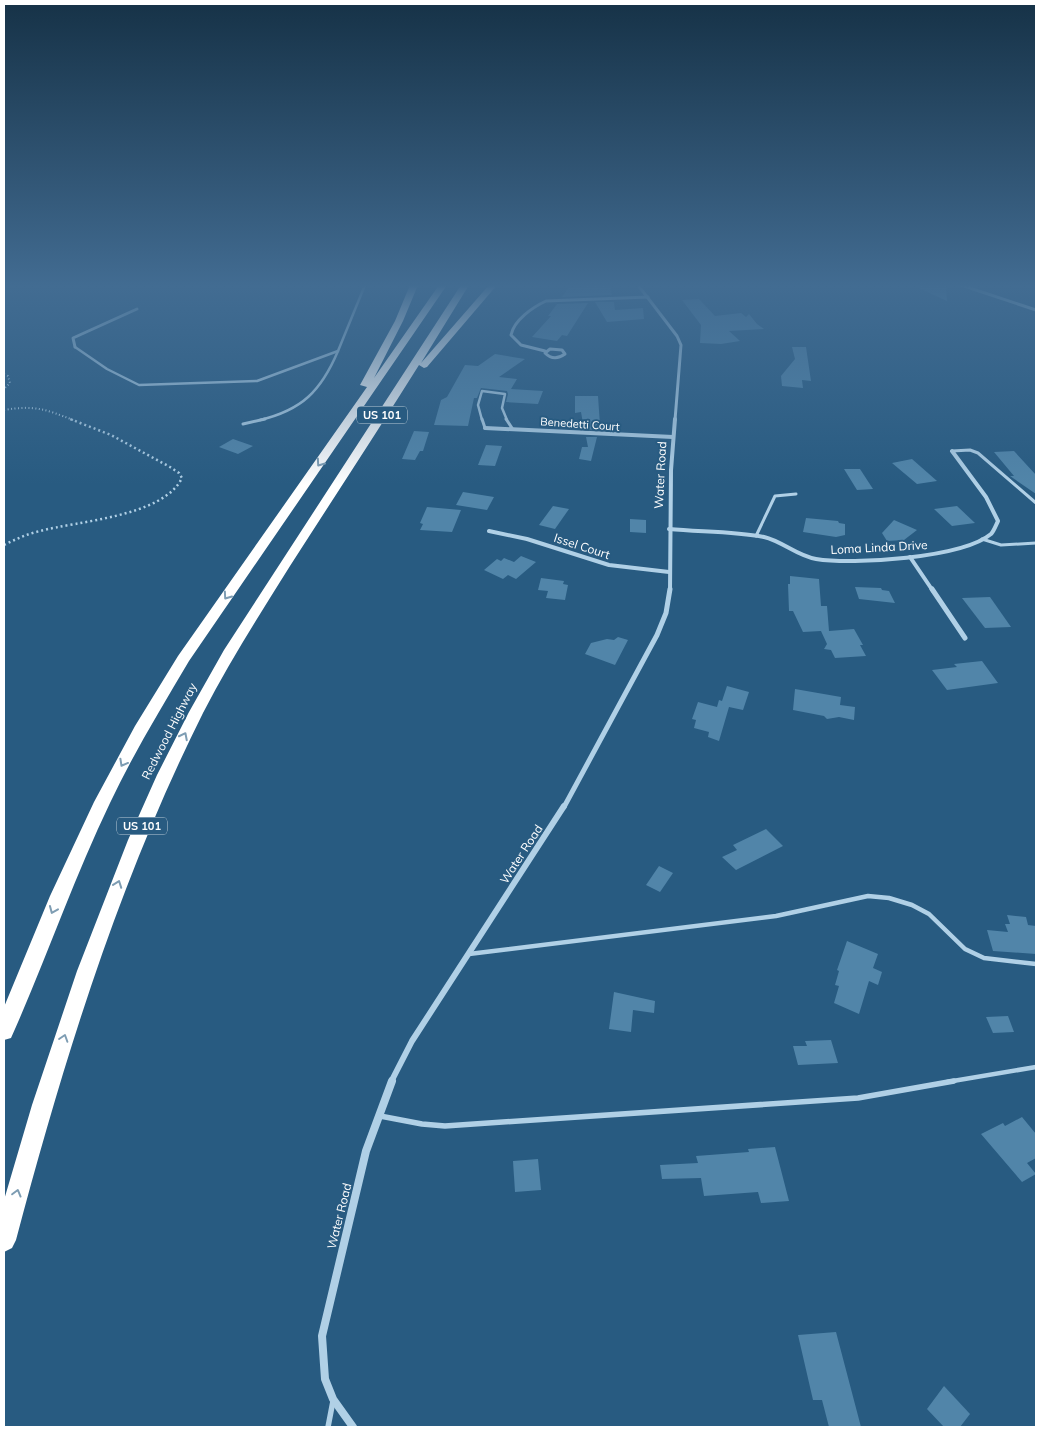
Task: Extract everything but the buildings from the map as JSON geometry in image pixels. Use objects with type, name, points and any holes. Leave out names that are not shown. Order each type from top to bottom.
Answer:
[{"type":"highway","points":[[348,423],[382,352]]},
{"type":"highway","name":"Redwood Highway","points":[[4,1031],[59,896],[87,834],[143,726],[184,659],[397,352]]},
{"type":"highway","name":"Redwood Highway","points":[[4,1240],[38,1117],[81,984],[122,874],[159,786],[198,709],[235,644],[378,419],[405,383],[424,352]]},
{"type":"highway","points":[[405,383],[436,352]]},
{"type":"street","points":[[545,352],[547,356],[554,357],[563,356],[566,354],[564,352]]},
{"type":"street","name":"Water Road","points":[[353,1427],[333,1399],[325,1379],[322,1336],[366,1150],[403,1057],[558,818],[657,635],[669,604],[670,470],[680,352]]},
{"type":"street","name":"Benedetti Court","points":[[485,428],[512,428],[596,435],[674,437]]},
{"type":"street","points":[[952,451],[998,518],[996,530],[982,540]]},
{"type":"street","name":"Loma Linda Drive","points":[[669,529],[770,538],[800,554],[822,560],[910,557],[942,553],[982,540]]},
{"type":"street","name":"Issel Court","points":[[489,531],[524,537],[588,560],[613,566],[639,571],[669,572]]},
{"type":"street","points":[[910,557],[965,638]]},
{"type":"lane","points":[[82,352],[106,369],[140,385],[257,381],[333,352]]},
{"type":"lane","points":[[244,424],[287,413],[300,404],[316,388],[332,366],[337,352]]},
{"type":"lane","points":[[485,428],[477,407],[477,400],[482,392],[505,394],[500,402],[501,408],[512,428]]},
{"type":"lane","points":[[952,451],[970,450],[978,453],[1036,503]]},
{"type":"lane","points":[[756,536],[776,496],[796,494]]},
{"type":"lane","points":[[982,540],[1001,545],[1036,543]]},
{"type":"lane","points":[[469,954],[776,916],[868,896],[889,898],[912,905],[929,914],[965,949],[984,958],[1036,964]]},
{"type":"lane","points":[[378,1116],[445,1126],[858,1098],[1036,1067]]},
{"type":"lane","points":[[328,1427],[333,1399]]},
{"type":"path","points":[[4,374],[8,376],[10,383],[4,389]]},
{"type":"path","points":[[4,410],[21,407],[43,408],[111,435],[170,467],[179,473],[182,478],[179,485],[172,492],[130,512],[112,518],[22,536],[4,545]]}]
